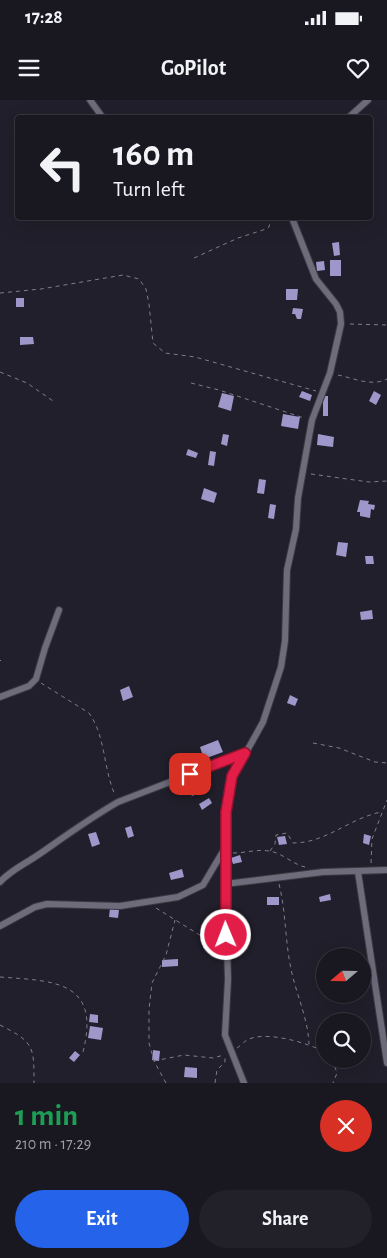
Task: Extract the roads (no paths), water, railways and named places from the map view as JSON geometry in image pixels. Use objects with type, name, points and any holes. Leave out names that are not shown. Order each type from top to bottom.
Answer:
[{"type":"street","points":[[90,100],[101,115]]},
{"type":"street","points":[[351,115],[368,100]]},
{"type":"street","points":[[244,1083],[228,1054],[225,1035],[228,979],[225,884],[226,812],[232,776],[263,722],[281,666],[285,641],[288,570],[296,529],[298,498],[312,420],[330,373],[341,324],[340,312],[316,279],[293,220]]},
{"type":"street","points":[[0,697],[29,686],[36,679],[59,610]]},
{"type":"street","points":[[0,882],[17,867],[93,816],[118,802],[245,753]]},
{"type":"street","points":[[0,926],[29,909],[46,904],[120,906],[178,898],[203,886],[226,848]]},
{"type":"street","points":[[225,884],[277,876],[323,872],[387,870]]},
{"type":"street","points":[[358,872],[387,1063]]}]
